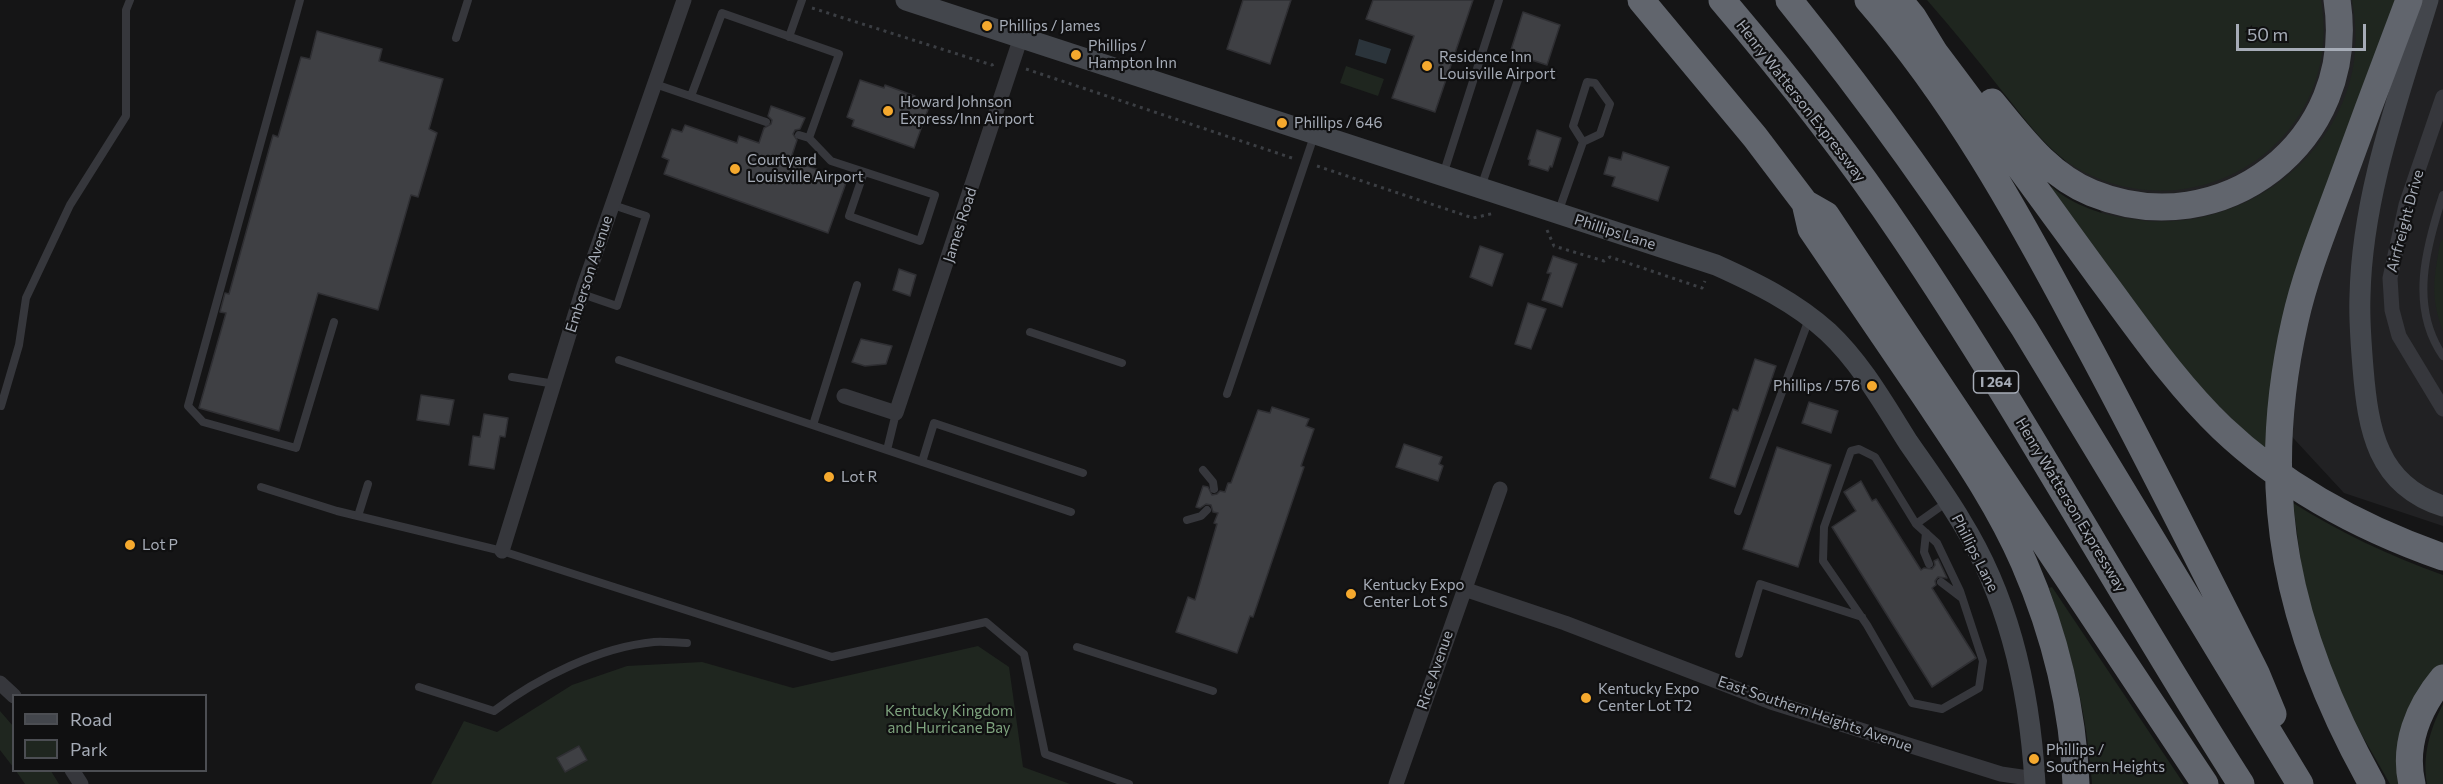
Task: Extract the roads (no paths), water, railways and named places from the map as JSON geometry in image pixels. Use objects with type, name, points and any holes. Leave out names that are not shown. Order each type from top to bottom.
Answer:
[{"type":"highway","points":[[1641,0],[1755,137],[1805,203],[1826,216],[2205,784]]},
{"type":"highway","name":"Henry Watterson Expressway","points":[[1722,0],[1833,139],[1902,235],[1986,365],[2241,784]]},
{"type":"highway","points":[[1789,0],[1885,123],[1944,204],[1983,263],[2301,784]]},
{"type":"highway","points":[[1868,0],[1912,55],[1970,137],[2018,215],[2109,386],[2256,673],[2301,784]]},
{"type":"highway","points":[[1906,8],[1945,44],[2039,158],[2064,179],[2091,193],[2120,202],[2152,207],[2185,205],[2218,198],[2247,185],[2273,168],[2299,144],[2318,119],[2336,72],[2340,28],[2337,0]]},
{"type":"highway","points":[[2372,784],[2337,719],[2304,632],[2286,555],[2279,481],[2281,401],[2295,319],[2318,246],[2409,0]]},
{"type":"highway","points":[[1906,8],[1935,53],[2161,360],[2222,428],[2250,453],[2338,513],[2395,540],[2443,557]]},
{"type":"highway","points":[[1805,203],[1811,229],[1968,462],[2008,529],[2020,554],[2052,642],[2072,734],[2076,784]]},
{"type":"highway","points":[[2412,784],[2410,747],[2413,733],[2422,706],[2443,678]]},
{"type":"main road","points":[[2428,0],[2383,148],[2374,188],[2360,295],[2365,395],[2373,439],[2394,475],[2428,502],[2443,506]]},
{"type":"main road","name":"Phillips Lane","points":[[913,1],[1481,189],[1552,222],[1716,265],[1763,287],[1809,317],[1829,333],[1866,376],[1948,501],[1983,561],[2013,641],[2030,718],[2035,782]]},
{"type":"street","name":"Emberson Avenue","points":[[502,551],[582,294],[684,0]]},
{"type":"street","name":"James Road","points":[[896,413],[1021,36]]},
{"type":"street","name":"Airfreight Drive","points":[[2443,97],[2406,205],[2390,278],[2392,310],[2399,336],[2443,409]]},
{"type":"street","points":[[844,396],[896,413]]},
{"type":"street","name":"Rice Avenue","points":[[1396,784],[1500,489]]},
{"type":"street","name":"East Southern Heights Avenue","points":[[1464,589],[1575,627],[1782,706],[2001,774],[2035,782]]},
{"type":"street","points":[[0,683],[12,694]]},
{"type":"lane","points":[[1,406],[19,345],[26,298],[70,206],[126,116],[126,10],[130,0]]},
{"type":"lane","points":[[300,0],[188,406],[203,422],[296,448],[334,322]]},
{"type":"lane","points":[[456,38],[468,0]]},
{"type":"lane","points":[[789,37],[802,0]]},
{"type":"lane","points":[[1442,176],[1499,0]]},
{"type":"lane","points":[[691,96],[722,13],[839,54],[809,138]]},
{"type":"lane","points":[[1481,189],[1520,74]]},
{"type":"lane","points":[[1552,222],[1583,142],[1600,134],[1610,104],[1595,83],[1587,82],[1573,126],[1583,142]]},
{"type":"lane","points":[[655,84],[766,122]]},
{"type":"lane","points":[[1227,394],[1315,134]]},
{"type":"lane","points":[[799,135],[809,138],[831,161],[935,195],[920,241],[849,216],[864,172]]},
{"type":"lane","points":[[2443,195],[2434,220],[2423,274],[2422,301],[2428,326],[2443,356]]},
{"type":"lane","points":[[582,294],[617,306],[646,216],[613,205]]},
{"type":"lane","points":[[813,425],[856,285]]},
{"type":"lane","points":[[1738,511],[1809,317]]},
{"type":"lane","points":[[1030,332],[1122,363]]},
{"type":"lane","points":[[619,360],[1071,512]]},
{"type":"lane","points":[[512,377],[555,384]]},
{"type":"lane","points":[[887,450],[896,413]]},
{"type":"lane","points":[[922,462],[934,423],[1083,473]]},
{"type":"lane","points":[[1859,449],[1875,457],[1916,524],[1926,533],[1937,543],[1962,598],[1983,661],[1979,688],[1942,709],[1912,703],[1862,617],[1823,561],[1824,527],[1851,451],[1859,449]]},
{"type":"lane","points":[[1203,470],[1213,482],[1215,489]]},
{"type":"lane","points":[[358,516],[368,484]]},
{"type":"lane","points":[[261,487],[358,516],[502,551],[832,657],[986,622],[1023,654],[1045,754],[1129,784]]},
{"type":"lane","points":[[1916,524],[1948,501]]},
{"type":"lane","points":[[1187,520],[1202,516],[1207,510]]},
{"type":"lane","points":[[1926,533],[1924,552],[1929,564]]},
{"type":"lane","points":[[1941,582],[1962,598]]},
{"type":"lane","points":[[1739,654],[1760,584],[1862,617]]},
{"type":"lane","points":[[419,687],[494,711],[522,689],[570,666],[613,651],[654,642],[687,643]]},
{"type":"lane","points":[[1077,647],[1213,691]]},
{"type":"place","name":"Phillips / James","points":[[987,26]]},
{"type":"place","name":"Phillips / Hampton Inn","points":[[1076,55]]},
{"type":"place","name":"Residence Inn Louisville Airport","points":[[1427,66]]},
{"type":"place","name":"Howard Johnson Express/Inn Airport","points":[[888,111]]},
{"type":"place","name":"Phillips / 646","points":[[1282,123]]},
{"type":"place","name":"Courtyard Louisville Airport","points":[[735,169]]},
{"type":"place","name":"Phillips / 576","points":[[1872,386]]},
{"type":"place","name":"Lot R","points":[[829,477]]},
{"type":"place","name":"Lot P","points":[[130,545]]},
{"type":"place","name":"Kentucky Expo Center Lot S","points":[[1351,594]]},
{"type":"place","name":"Kentucky Expo Center Lot T2","points":[[1586,698]]},
{"type":"place","name":"Phillips / Southern Heights","points":[[2034,759]]},
{"type":"park label","name":"Kentucky Kingdom and Hurricane Bay","points":[[949,720]]}]
